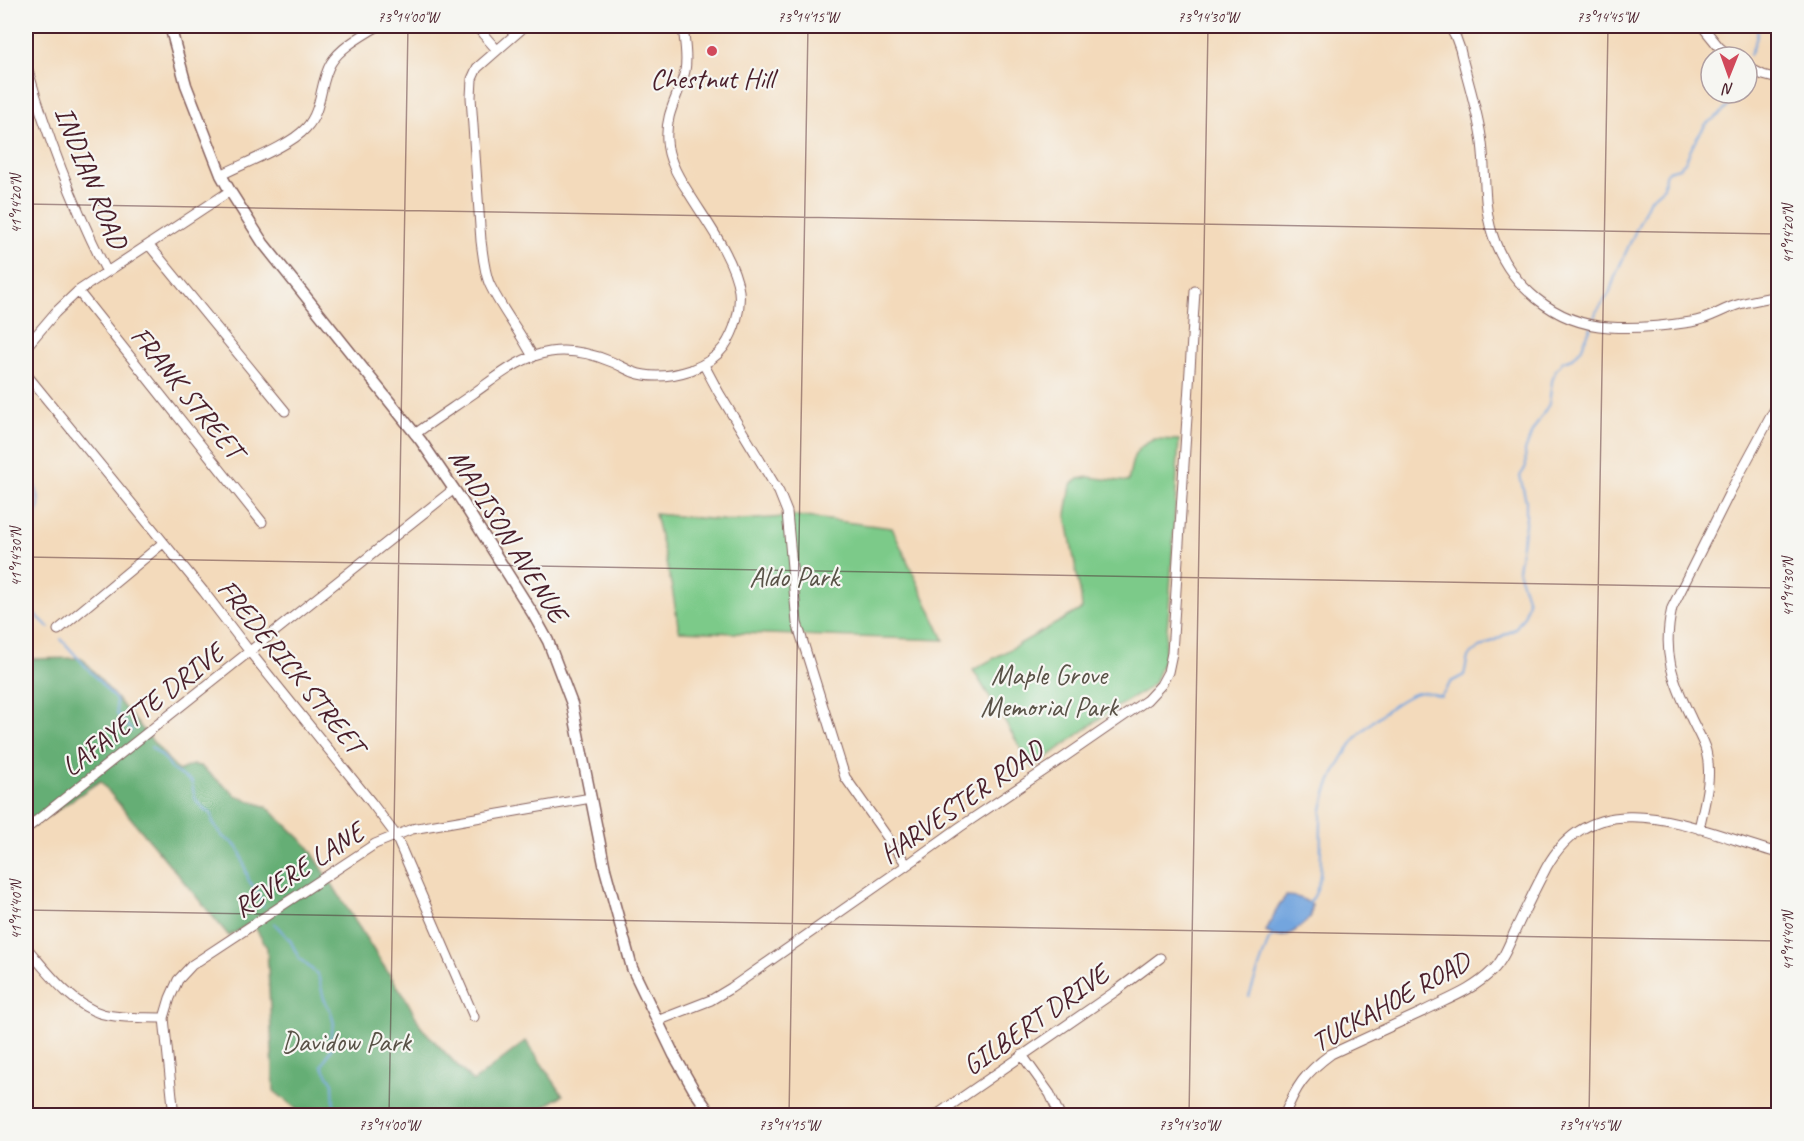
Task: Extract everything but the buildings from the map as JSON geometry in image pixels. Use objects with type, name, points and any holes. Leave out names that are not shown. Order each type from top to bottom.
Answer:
[{"type":"street","name":"MADISON AVENUE","points":[[170,26],[186,84],[221,175],[230,191],[264,243],[421,441],[533,614],[551,648],[572,704],[605,869],[632,968],[694,1090],[712,1116]]},
{"type":"street","points":[[221,175],[297,138],[308,126],[317,110],[331,64],[344,49],[378,26]]},
{"type":"street","points":[[476,26],[497,50]]},
{"type":"street","points":[[525,26],[477,68],[472,79],[471,97],[481,241],[489,282],[524,338],[533,357]]},
{"type":"street","points":[[415,434],[512,367],[549,352],[570,351],[590,354],[634,372],[667,376],[704,365],[718,355],[733,330],[739,308],[739,292],[735,274],[721,246],[678,176],[669,157],[667,133],[670,108],[685,70],[686,55],[682,26]]},
{"type":"street","points":[[1449,26],[1460,49],[1482,142],[1488,214],[1492,232],[1506,265],[1517,281],[1540,302],[1557,313],[1586,323],[1625,327],[1695,322],[1736,305],[1779,296]]},
{"type":"street","points":[[1702,26],[1717,45]]},
{"type":"street","name":"INDIAN ROAD","points":[[26,64],[37,101],[67,179],[90,238],[107,272]]},
{"type":"street","points":[[1759,73],[1779,79]]},
{"type":"street","points":[[26,347],[55,313],[78,291],[230,191]]},
{"type":"street","points":[[149,245],[285,411]]},
{"type":"street","name":"FRANK STREET","points":[[78,291],[262,522]]},
{"type":"street","name":"HARVESTER ROAD","points":[[657,1021],[711,1000],[731,988],[960,827],[1147,700],[1161,684],[1168,672],[1172,653],[1195,291]]},
{"type":"street","points":[[704,365],[779,492],[787,512],[797,624],[845,777],[907,865]]},
{"type":"street","name":"FREDERICK STREET","points":[[26,374],[395,834],[474,1017]]},
{"type":"street","points":[[1699,829],[1709,766],[1706,750],[1670,667],[1669,621],[1672,608],[1731,490],[1779,403]]},
{"type":"street","name":"LAFAYETTE DRIVE","points":[[26,829],[454,489]]},
{"type":"street","points":[[58,630],[163,543]]},
{"type":"street","name":"REVERE LANE","points":[[174,1116],[164,1018],[178,980],[192,964],[375,844],[395,834],[412,829],[591,798]]},
{"type":"street","name":"TUCKAHOE ROAD","points":[[1284,1116],[1302,1080],[1312,1068],[1331,1054],[1475,987],[1495,969],[1547,866],[1558,849],[1579,831],[1603,818],[1649,816],[1779,853]]},
{"type":"street","points":[[26,947],[62,987],[83,1006],[103,1014],[164,1018]]},
{"type":"street","name":"GILBERT DRIVE","points":[[935,1116],[1160,958]]},
{"type":"street","points":[[1022,1055],[1050,1094],[1060,1116]]},
{"type":"green space","name":"Maple Grove Memorial Park","points":[[1155,439],[1179,440],[1164,658],[1154,683],[1113,709],[1033,768],[973,670],[1082,609],[1066,515],[1071,485],[1079,479],[1088,477],[1128,482],[1132,461],[1137,451]]},
{"type":"green space","name":"Aldo Park","points":[[655,514],[731,521],[797,516],[892,528],[944,640],[679,631]]},
{"type":"green space","name":"Davidow Park","points":[[82,658],[178,771],[192,765],[200,766],[237,796],[267,807],[308,846],[405,997],[422,1028],[473,1082],[526,1041],[563,1095],[530,1115],[305,1116],[274,1091],[267,948],[252,922],[229,936],[100,781],[31,828],[26,822],[26,659]]},
{"type":"water","points":[[1286,896],[1299,898],[1312,905],[1311,916],[1290,934],[1278,937],[1266,931]]},
{"type":"waterway","points":[[1754,45],[1757,26]]},
{"type":"waterway","points":[[1593,322],[1596,312],[1609,294],[1650,199],[1664,187],[1665,175],[1685,162],[1706,124],[1730,105]]},
{"type":"waterway","points":[[1309,903],[1319,883],[1321,816],[1325,797],[1334,774],[1355,739],[1405,698],[1423,692],[1441,696],[1451,682],[1464,675],[1471,653],[1515,629],[1525,614],[1528,601],[1518,570],[1526,518],[1526,501],[1520,476],[1526,467],[1525,451],[1532,432],[1549,404],[1556,370],[1563,361],[1573,358],[1581,349],[1591,327]]},
{"type":"waterway","points":[[26,462],[38,495],[39,505],[26,558]]},
{"type":"waterway","points":[[26,605],[49,628]]},
{"type":"waterway","points":[[61,639],[116,700],[117,714],[132,731]]},
{"type":"waterway","points":[[151,747],[165,759],[172,770],[192,782],[197,801],[211,813],[213,823],[223,837],[240,851],[249,881],[257,891],[263,906]]},
{"type":"waterway","points":[[274,923],[290,940],[299,958],[318,975],[324,999],[331,1012],[334,1024],[330,1038],[332,1047],[322,1066],[333,1083],[332,1116]]},
{"type":"waterway","points":[[1249,996],[1269,939],[1274,935]]},
{"type":"place","name":"Chestnut Hill","points":[[712,51]]}]
